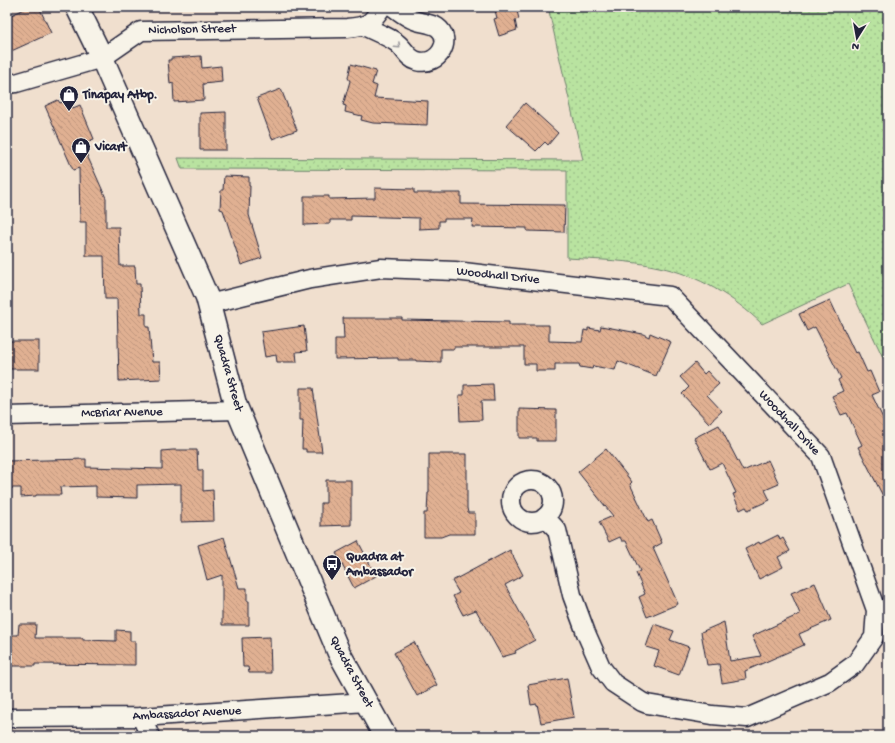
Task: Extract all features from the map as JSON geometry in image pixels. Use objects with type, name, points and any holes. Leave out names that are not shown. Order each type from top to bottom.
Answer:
[{"type":"main road","name":"Quadra Street","points":[[77,7],[102,58],[207,297],[238,410],[339,653],[385,736]]},
{"type":"street","points":[[382,7],[374,19],[364,26],[398,43],[407,55],[417,61],[428,61],[438,57],[444,47],[443,35],[438,28],[414,20],[393,7]]},
{"type":"street","name":"Nicholson Street","points":[[7,84],[16,83],[102,58],[141,31],[347,28],[364,26]]},
{"type":"street","name":"Woodhall Drive","points":[[209,304],[310,279],[381,268],[455,271],[670,296],[821,456],[876,610],[874,637],[855,664],[830,682],[747,718],[712,715],[642,702],[613,684],[601,667],[586,633],[572,595],[557,530],[545,516]]},
{"type":"street","name":"McBriar Avenue","points":[[7,416],[238,410]]},
{"type":"street","name":"Ambassador Avenue","points":[[7,718],[142,717],[367,702]]},
{"type":"street","points":[[142,717],[150,736]]},
{"type":"green space","points":[[548,7],[888,7],[888,368],[848,284],[762,324],[740,305],[715,288],[688,275],[659,267],[636,263],[567,258],[567,170],[182,169],[178,158],[583,160]]},
{"type":"building","points":[[29,7],[39,7],[51,33],[7,53],[7,17]]},
{"type":"building","points":[[494,7],[516,7],[519,19],[515,20],[517,30],[499,36],[494,19],[497,18]]},
{"type":"building","points":[[201,56],[202,68],[221,66],[222,82],[203,84],[204,100],[174,102],[173,83],[170,84],[168,60],[171,60],[171,58]]},
{"type":"building","points":[[351,64],[376,71],[372,84],[377,86],[374,98],[428,101],[427,125],[373,123],[361,120],[362,116],[345,112],[346,106],[343,105],[350,81],[348,78]]},
{"type":"building","points":[[281,89],[297,130],[272,139],[257,98]]},
{"type":"building","points":[[69,99],[73,108],[80,105],[94,139],[82,144],[106,198],[106,227],[119,227],[120,266],[135,266],[136,284],[140,284],[141,314],[146,314],[146,327],[149,327],[152,362],[160,362],[161,379],[119,381],[117,299],[105,299],[104,256],[86,256],[86,222],[80,222],[79,168],[73,170],[45,106],[58,100],[60,103]]},
{"type":"building","points":[[525,103],[558,133],[548,145],[545,142],[536,151],[506,125]]},
{"type":"building","points":[[226,112],[226,150],[200,150],[200,113]]},
{"type":"building","points":[[224,176],[249,177],[249,215],[262,258],[241,265],[223,210],[220,209],[221,190],[223,190]]},
{"type":"building","points":[[375,188],[414,189],[414,193],[461,193],[461,204],[565,205],[564,232],[527,231],[527,228],[472,227],[473,219],[444,219],[444,221],[439,221],[439,228],[419,229],[419,218],[351,216],[351,220],[330,220],[330,224],[304,225],[304,196],[329,196],[329,199],[375,198]]},
{"type":"building","points":[[830,300],[855,353],[858,352],[867,372],[870,371],[879,392],[872,395],[888,429],[888,506],[858,447],[862,445],[847,413],[841,415],[832,396],[843,391],[838,380],[841,378],[815,327],[807,331],[799,314]]},
{"type":"building","points":[[343,318],[402,318],[402,320],[509,322],[509,325],[549,325],[549,341],[582,342],[584,330],[588,331],[588,328],[600,330],[601,326],[643,334],[649,337],[650,333],[671,342],[656,376],[618,361],[615,370],[593,366],[592,369],[580,367],[579,364],[555,364],[555,371],[536,371],[536,364],[524,364],[524,347],[454,347],[454,349],[441,349],[441,362],[398,360],[398,358],[335,359],[335,339],[344,339]]},
{"type":"building","points":[[304,326],[307,351],[296,352],[297,362],[277,362],[276,355],[265,357],[261,332]]},
{"type":"building","points":[[8,341],[39,341],[39,369],[8,369]]},
{"type":"building","points":[[695,363],[704,374],[707,371],[719,384],[707,395],[722,411],[709,423],[682,394],[689,387],[680,377]]},
{"type":"building","points":[[493,384],[494,401],[481,401],[482,420],[460,421],[459,395],[464,395],[464,385]]},
{"type":"building","points":[[300,388],[313,388],[322,452],[306,452],[306,449],[302,449],[303,420],[300,420]]},
{"type":"building","points":[[519,409],[556,410],[556,441],[537,441],[537,438],[519,438]]},
{"type":"building","points":[[719,425],[743,471],[768,460],[779,484],[765,490],[770,500],[748,510],[746,507],[740,510],[733,494],[736,493],[722,463],[710,469],[694,438]]},
{"type":"building","points":[[606,449],[632,482],[630,484],[648,522],[652,520],[662,543],[653,548],[678,604],[647,617],[639,597],[645,594],[636,573],[640,571],[626,541],[622,541],[620,537],[609,542],[599,522],[613,516],[578,472]]},
{"type":"building","points":[[197,450],[198,470],[203,470],[203,491],[213,490],[214,521],[181,522],[181,484],[137,485],[137,498],[96,497],[96,486],[60,487],[61,495],[36,495],[21,497],[21,488],[7,488],[7,461],[86,459],[86,467],[162,469],[162,451]]},
{"type":"building","points":[[429,454],[467,454],[467,508],[468,513],[475,513],[475,534],[449,534],[441,537],[424,537],[424,513],[427,513],[429,493]]},
{"type":"building","points":[[326,480],[351,480],[351,525],[321,526],[321,503],[326,503]]},
{"type":"building","points":[[778,535],[780,540],[783,538],[790,551],[778,557],[783,567],[759,579],[745,549],[759,542],[760,544]]},
{"type":"building","points":[[224,537],[239,588],[247,588],[247,601],[249,601],[249,625],[222,625],[222,575],[207,580],[198,545]]},
{"type":"building","points":[[358,541],[376,576],[354,588],[336,553]]},
{"type":"building","points":[[510,550],[523,575],[505,585],[535,640],[515,651],[516,653],[502,657],[476,610],[463,615],[453,596],[459,593],[452,581]]},
{"type":"building","points":[[815,583],[831,620],[799,634],[804,645],[745,671],[746,679],[722,683],[719,664],[707,665],[701,632],[724,622],[730,661],[761,656],[752,636],[800,614],[791,593]]},
{"type":"building","points":[[19,624],[36,624],[35,638],[83,638],[83,640],[116,641],[116,630],[130,631],[130,641],[135,641],[135,665],[35,664],[35,666],[7,666],[7,635],[18,635]]},
{"type":"building","points":[[654,624],[674,631],[670,640],[689,647],[679,675],[654,666],[659,651],[646,647]]},
{"type":"building","points":[[270,637],[271,673],[249,673],[248,667],[243,667],[242,638]]},
{"type":"building","points":[[414,642],[437,685],[417,696],[394,653]]},
{"type":"building","points":[[567,678],[574,717],[541,723],[537,704],[531,705],[528,685]]},
{"type":"place","name":"Tinapay Atbp.","points":[[69,112]]},
{"type":"place","name":"Vicart","points":[[81,164]]},
{"type":"place","name":"Quadra at Ambassador","points":[[332,581]]}]
